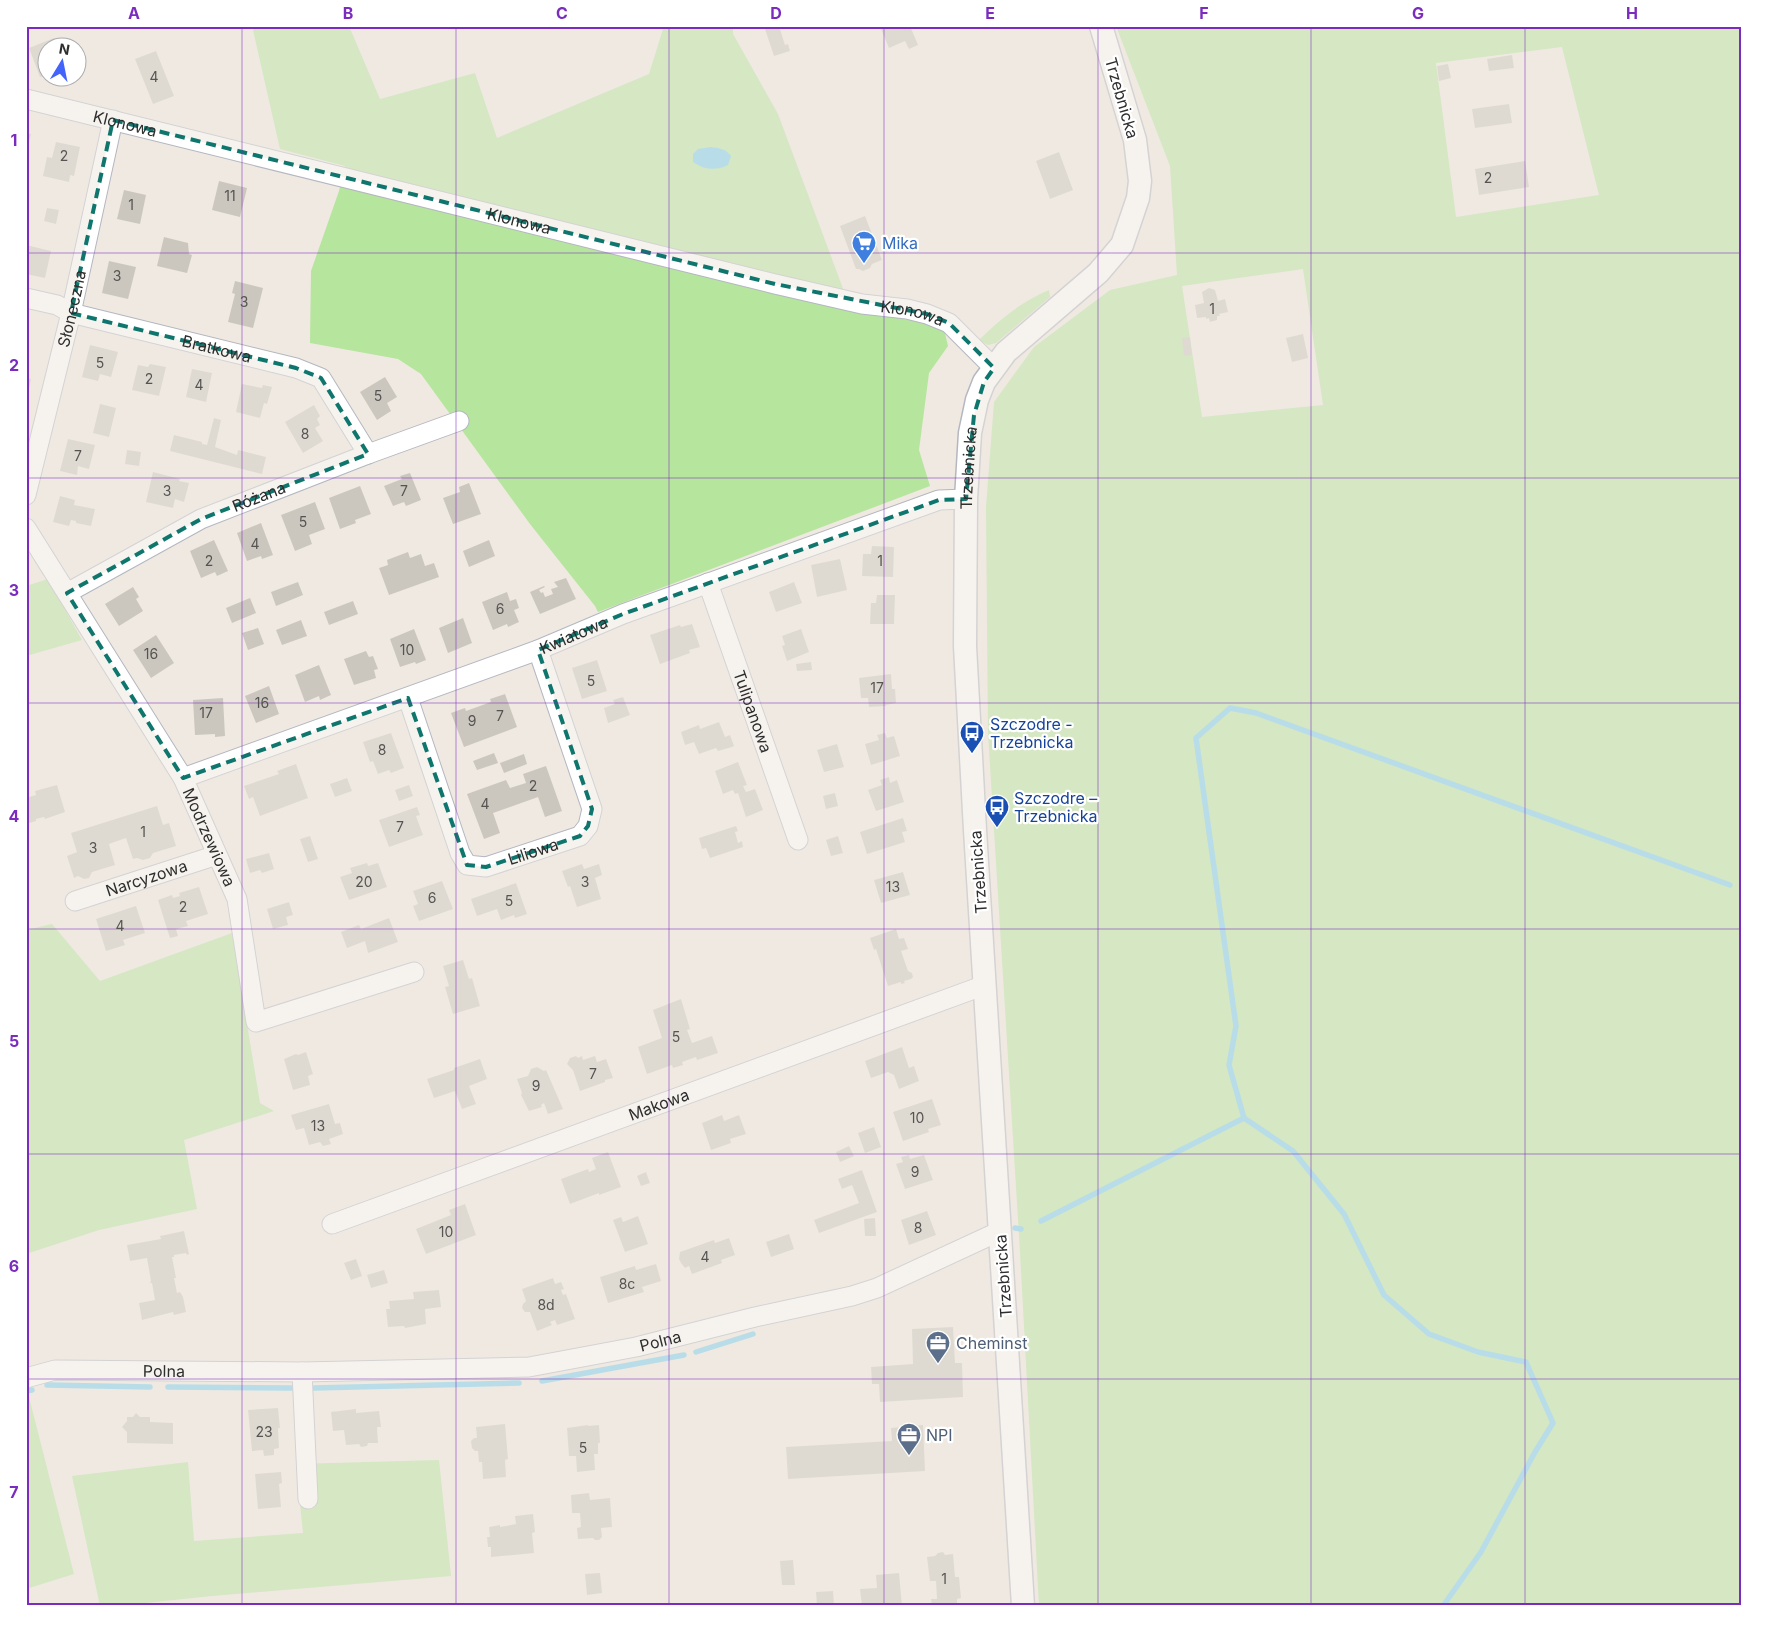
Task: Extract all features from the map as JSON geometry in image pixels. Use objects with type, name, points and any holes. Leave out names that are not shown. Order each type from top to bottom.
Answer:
[{"type":"street","name":"Trzebnicka","points":[[1022,1606],[965,646],[966,499],[970,433],[984,382],[1016,342],[1098,273],[1110,260],[1122,245],[1138,198],[1140,181],[1135,140],[1101,26]]},
{"type":"street","name":"Klonowa","points":[[26,99],[765,282],[862,304],[907,309],[949,323],[994,368]]},
{"type":"street","name":"Słoneczna","points":[[26,495],[71,313],[113,120]]},
{"type":"street","name":"Bratkowa","points":[[26,298],[57,306],[71,313],[296,368],[321,378],[368,454]]},
{"type":"street","name":"Różana","points":[[67,593],[201,519],[459,421]]},
{"type":"street","name":"Kwiatowa","points":[[183,778],[408,698],[538,650],[623,614],[939,500],[966,499]]},
{"type":"street","name":"Modrzewiowa","points":[[26,528],[183,778],[237,899],[256,1022],[414,972]]},
{"type":"street","name":"Tulipanowa","points":[[708,583],[798,840]]},
{"type":"street","name":"Liliowa","points":[[408,698],[460,853],[467,865],[486,867],[580,836],[588,826],[592,809],[538,650]]},
{"type":"street","name":"Narcyzowa","points":[[75,900],[217,855]]},
{"type":"street","name":"Makowa","points":[[332,1224],[985,985]]},
{"type":"street","name":"Polna","points":[[26,1378],[55,1370],[302,1372],[530,1367],[618,1351],[755,1317],[852,1296],[877,1288],[1000,1231]]},
{"type":"street","points":[[302,1372],[308,1499]]},
{"type":"highlighted area","points":[[113,120],[775,284],[927,314],[949,323],[994,368],[984,382],[974,415],[966,499],[939,500],[623,614],[538,650],[592,809],[588,826],[580,836],[486,867],[467,865],[408,698],[183,778],[67,593],[201,519],[368,454],[321,378],[296,368],[71,313]]},
{"type":"green space","points":[[256,26],[349,26],[380,99],[475,73],[497,138],[649,74],[664,26],[733,26],[733,34],[778,114],[851,310],[921,322],[944,329],[948,346],[929,373],[919,450],[930,486],[598,612],[530,524],[421,374],[398,359],[310,343],[311,271],[339,191],[345,166],[280,149],[253,30]]},
{"type":"green space","points":[[1116,26],[1741,26],[1741,1606],[1039,1606],[1020,1252],[988,733],[986,507],[994,402],[1034,347],[1110,290],[1177,275],[1170,166]],"holes":[[[1562,47],[1599,195],[1456,217],[1436,63]],[[1303,269],[1323,405],[1202,417],[1182,286]]]},
{"type":"green space","points":[[1049,290],[1050,297],[996,343],[988,345],[979,340],[1011,312]]},
{"type":"green space","points":[[48,579],[82,640],[26,656],[26,586]]},
{"type":"green space","points":[[52,924],[100,981],[232,933],[260,1103],[274,1111],[184,1140],[197,1209],[99,1230],[26,1254],[26,930]]},
{"type":"green space","points":[[29,1397],[74,1574],[26,1589],[26,1398]]},
{"type":"green space","points":[[439,1460],[451,1576],[100,1606],[72,1476],[188,1462],[194,1541],[303,1533],[296,1464]]},
{"type":"water","points":[[711,147],[722,149],[731,156],[728,165],[710,169],[693,162],[693,154],[698,149]]},
{"type":"building","points":[[764,26],[779,26],[785,45],[788,44],[790,51],[774,56]]},
{"type":"building","points":[[889,26],[910,26],[918,45],[909,49],[905,41],[889,48],[881,29]]},
{"type":"building","points":[[38,44],[38,72],[29,48]]},
{"type":"building","points":[[156,51],[174,96],[153,104],[135,59]]},
{"type":"building","points":[[1512,55],[1514,68],[1489,71],[1487,59]]},
{"type":"building","points":[[1448,64],[1451,78],[1439,81],[1437,66]]},
{"type":"building","points":[[1509,104],[1512,123],[1475,128],[1472,109]]},
{"type":"building","points":[[26,133],[31,134],[27,151],[26,151]]},
{"type":"building","points":[[56,142],[80,147],[74,176],[70,175],[69,182],[43,176],[47,157],[52,158]]},
{"type":"building","points":[[1059,152],[1073,190],[1050,199],[1036,161]]},
{"type":"building","points":[[1525,161],[1529,187],[1479,195],[1475,169]]},
{"type":"building","points":[[219,181],[247,188],[240,217],[212,210]]},
{"type":"building","points":[[124,190],[146,195],[140,224],[117,219]]},
{"type":"building","points":[[47,208],[59,210],[56,224],[44,221]]},
{"type":"building","points":[[865,216],[882,260],[872,264],[870,268],[863,271],[856,269],[840,226]]},
{"type":"building","points":[[164,237],[188,243],[189,254],[192,255],[187,273],[157,266]]},
{"type":"building","points":[[26,245],[51,251],[45,278],[26,274]]},
{"type":"building","points":[[109,261],[136,267],[128,299],[102,293]]},
{"type":"building","points":[[235,281],[263,288],[253,328],[228,322],[235,294],[232,293]]},
{"type":"building","points":[[1209,288],[1215,290],[1218,301],[1225,299],[1228,312],[1219,314],[1220,316],[1217,316],[1217,320],[1210,322],[1209,318],[1206,319],[1206,317],[1197,318],[1195,305],[1204,303],[1202,292]]},
{"type":"building","points":[[1303,334],[1308,358],[1292,362],[1286,338]]},
{"type":"building","points":[[1190,337],[1192,355],[1184,356],[1182,338]]},
{"type":"building","points":[[90,345],[118,352],[111,377],[100,374],[98,381],[82,377]]},
{"type":"building","points":[[150,364],[166,367],[159,396],[132,390],[138,365],[148,367]]},
{"type":"building","points":[[192,369],[212,373],[206,402],[186,397]]},
{"type":"building","points":[[385,377],[397,397],[387,403],[391,411],[377,420],[360,392]]},
{"type":"building","points":[[26,378],[31,379],[29,389],[26,389]]},
{"type":"building","points":[[242,384],[262,388],[263,385],[272,387],[267,404],[264,403],[260,418],[236,412]]},
{"type":"building","points":[[100,404],[116,408],[109,437],[93,433]]},
{"type":"building","points":[[314,405],[320,416],[317,419],[320,425],[315,428],[323,441],[303,453],[285,422]]},
{"type":"building","points":[[214,418],[221,420],[215,447],[237,455],[238,450],[266,457],[262,474],[170,451],[174,435],[207,445]]},
{"type":"building","points":[[68,439],[95,445],[89,469],[78,466],[77,475],[60,471]]},
{"type":"building","points":[[127,450],[141,452],[139,466],[125,464]]},
{"type":"building","points":[[153,472],[189,483],[184,502],[175,499],[173,508],[146,502]]},
{"type":"building","points":[[410,473],[421,500],[406,506],[404,502],[393,506],[384,486],[402,479],[400,476]]},
{"type":"building","points":[[469,483],[481,514],[453,524],[443,498],[460,492],[459,487]]},
{"type":"building","points":[[360,486],[371,514],[355,520],[356,523],[340,529],[329,498]]},
{"type":"building","points":[[60,496],[75,500],[74,505],[95,509],[91,526],[71,520],[69,526],[53,522]]},
{"type":"building","points":[[315,502],[325,529],[309,535],[312,544],[295,551],[281,515]]},
{"type":"building","points":[[261,523],[273,555],[262,559],[261,556],[247,561],[237,533]]},
{"type":"building","points":[[214,540],[228,571],[217,576],[215,572],[201,578],[190,551]]},
{"type":"building","points":[[489,540],[495,556],[469,567],[463,551]]},
{"type":"building","points":[[872,546],[894,547],[893,577],[862,576],[863,554],[871,554]]},
{"type":"building","points":[[408,552],[410,558],[421,554],[425,566],[434,563],[439,577],[389,595],[379,568],[388,565],[387,560]]},
{"type":"building","points":[[840,559],[847,590],[817,597],[811,565]]},
{"type":"building","points":[[566,578],[576,599],[540,614],[530,592],[544,586],[539,590],[541,593],[543,592],[545,597],[553,594],[551,589],[558,587],[554,582]]},
{"type":"building","points":[[298,582],[303,595],[276,606],[271,592]]},
{"type":"building","points":[[794,582],[802,603],[776,612],[769,592]]},
{"type":"building","points":[[133,587],[139,597],[136,599],[143,611],[119,626],[105,604]]},
{"type":"building","points":[[507,592],[510,601],[516,599],[519,608],[514,610],[519,622],[508,627],[507,624],[493,630],[482,602]]},
{"type":"building","points":[[877,595],[895,595],[894,624],[870,624],[871,603],[876,603]]},
{"type":"building","points":[[250,598],[256,613],[232,623],[226,608]]},
{"type":"building","points":[[353,601],[358,614],[329,625],[324,612]]},
{"type":"building","points":[[463,618],[472,643],[448,653],[439,628]]},
{"type":"building","points":[[301,620],[307,636],[282,645],[276,630]]},
{"type":"building","points":[[692,624],[700,647],[689,650],[690,653],[660,664],[650,635],[680,625],[681,627]]},
{"type":"building","points":[[258,628],[264,644],[248,650],[242,633]]},
{"type":"building","points":[[414,629],[426,660],[400,667],[390,639]]},
{"type":"building","points":[[801,629],[809,652],[787,661],[782,646],[785,645],[782,636]]},
{"type":"building","points":[[156,635],[174,663],[151,678],[133,650]]},
{"type":"building","points":[[366,651],[369,657],[373,656],[378,669],[374,670],[376,678],[354,685],[344,659]]},
{"type":"building","points":[[597,660],[607,691],[582,699],[572,668]]},
{"type":"building","points":[[811,662],[812,670],[797,671],[796,664]]},
{"type":"building","points":[[319,665],[331,695],[320,700],[319,696],[305,702],[295,675]]},
{"type":"building","points":[[891,674],[892,689],[895,689],[896,703],[886,706],[869,707],[868,698],[861,698],[859,678]]},
{"type":"building","points":[[269,686],[279,714],[256,723],[245,696]]},
{"type":"building","points":[[505,694],[517,727],[464,747],[451,713],[465,708],[466,711],[491,702],[490,699]]},
{"type":"building","points":[[623,697],[630,715],[608,723],[604,708],[615,704],[613,700]]},
{"type":"building","points":[[223,698],[225,736],[215,737],[215,734],[195,735],[193,700]]},
{"type":"building","points":[[719,722],[725,737],[730,735],[734,746],[718,751],[716,748],[699,754],[694,742],[685,745],[681,732],[699,725],[700,729]]},
{"type":"building","points":[[391,733],[404,768],[391,773],[389,770],[378,774],[373,761],[370,762],[363,742]]},
{"type":"building","points":[[885,733],[887,738],[894,736],[900,756],[871,765],[865,744],[879,740],[877,735]]},
{"type":"building","points":[[837,744],[844,767],[824,772],[817,750]]},
{"type":"building","points":[[494,753],[498,763],[477,770],[473,761]]},
{"type":"building","points":[[524,754],[527,764],[504,773],[500,763]]},
{"type":"building","points":[[738,762],[747,785],[743,786],[746,792],[755,789],[763,810],[746,817],[738,793],[735,794],[733,790],[723,794],[715,771]]},
{"type":"building","points":[[296,764],[308,798],[260,816],[253,797],[249,799],[244,786],[279,774],[277,771]]},
{"type":"building","points":[[546,766],[562,811],[545,817],[538,797],[493,813],[500,833],[484,839],[467,794],[506,780],[510,788],[526,783],[523,774]]},
{"type":"building","points":[[889,777],[890,783],[897,780],[904,802],[876,811],[868,790],[882,785],[880,780]]},
{"type":"building","points":[[347,778],[352,791],[335,797],[330,784]]},
{"type":"building","points":[[57,785],[65,812],[45,819],[44,817],[36,819],[36,821],[26,824],[26,795],[28,794],[29,797],[36,795],[35,791]]},
{"type":"building","points":[[409,785],[413,796],[399,801],[395,790]]},
{"type":"building","points":[[835,793],[838,806],[826,809],[823,796]]},
{"type":"building","points":[[157,806],[163,825],[169,823],[176,846],[153,853],[150,858],[143,860],[133,859],[126,838],[109,844],[115,865],[92,872],[89,878],[84,879],[78,876],[74,878],[67,856],[77,852],[71,833]]},
{"type":"building","points":[[417,807],[420,815],[416,816],[423,835],[389,847],[379,820]]},
{"type":"building","points":[[903,818],[907,831],[902,832],[905,842],[867,854],[860,832]]},
{"type":"building","points":[[736,826],[738,831],[735,832],[738,843],[742,841],[743,847],[710,858],[706,848],[702,849],[699,838]]},
{"type":"building","points":[[310,836],[318,859],[308,862],[300,839]]},
{"type":"building","points":[[838,836],[843,853],[831,856],[826,840]]},
{"type":"building","points":[[269,853],[274,869],[262,873],[260,870],[250,873],[246,859]]},
{"type":"building","points":[[367,863],[368,866],[378,863],[387,887],[349,900],[340,877],[352,873],[350,868]]},
{"type":"building","points":[[582,864],[584,869],[599,864],[602,875],[595,878],[601,899],[577,907],[570,886],[568,887],[562,871]]},
{"type":"building","points":[[903,872],[910,895],[881,903],[874,880]]},
{"type":"building","points":[[442,881],[453,909],[419,921],[413,906],[418,904],[413,891]]},
{"type":"building","points":[[516,883],[527,914],[515,918],[514,915],[501,920],[497,909],[477,916],[471,899]]},
{"type":"building","points":[[199,887],[208,914],[186,921],[188,926],[176,929],[178,936],[170,938],[158,900],[172,895],[173,898],[180,896],[179,893]]},
{"type":"building","points":[[289,902],[293,915],[286,917],[288,925],[273,929],[267,909]]},
{"type":"building","points":[[136,906],[145,933],[123,940],[125,945],[106,951],[96,919]]},
{"type":"building","points":[[389,918],[398,942],[368,953],[365,941],[347,948],[341,932],[359,925],[361,929]]},
{"type":"building","points":[[896,929],[899,939],[904,938],[908,949],[901,951],[908,971],[912,973],[913,977],[904,981],[905,983],[901,984],[901,982],[888,986],[876,949],[874,950],[870,938]]},
{"type":"building","points":[[463,960],[469,979],[472,978],[480,1006],[453,1014],[445,987],[449,986],[443,966]]},
{"type":"building","points":[[681,999],[690,1029],[687,1030],[692,1043],[712,1036],[718,1053],[697,1060],[696,1057],[682,1062],[683,1065],[673,1068],[672,1065],[647,1074],[638,1047],[662,1038],[653,1010]]},
{"type":"building","points":[[902,1047],[909,1068],[914,1066],[919,1081],[899,1089],[894,1075],[888,1072],[871,1078],[865,1061]]},
{"type":"building","points":[[306,1052],[313,1074],[308,1076],[310,1085],[293,1090],[284,1059]]},
{"type":"building","points":[[576,1056],[578,1058],[582,1056],[583,1060],[595,1056],[597,1062],[606,1059],[613,1078],[580,1091],[573,1070],[567,1064],[570,1058]]},
{"type":"building","points":[[480,1059],[487,1079],[469,1086],[476,1104],[462,1109],[455,1091],[434,1098],[427,1079]]},
{"type":"building","points":[[537,1067],[544,1071],[546,1070],[563,1109],[548,1114],[544,1103],[541,1105],[542,1107],[529,1111],[521,1095],[517,1079],[528,1076],[531,1069]]},
{"type":"building","points":[[932,1099],[941,1125],[928,1129],[929,1132],[903,1141],[893,1112]]},
{"type":"building","points":[[329,1104],[335,1124],[340,1123],[343,1134],[329,1139],[331,1144],[323,1146],[320,1142],[309,1145],[304,1128],[296,1130],[291,1115]]},
{"type":"building","points":[[722,1115],[724,1121],[739,1115],[746,1134],[730,1139],[731,1143],[711,1150],[702,1123]]},
{"type":"building","points":[[874,1127],[881,1147],[865,1153],[858,1133]]},
{"type":"building","points":[[849,1146],[854,1156],[840,1162],[836,1152]]},
{"type":"building","points":[[608,1152],[621,1187],[570,1204],[561,1179],[588,1169],[589,1172],[596,1169],[592,1158]]},
{"type":"building","points":[[909,1155],[910,1159],[924,1155],[933,1180],[905,1189],[896,1164],[903,1162],[901,1157]]},
{"type":"building","points":[[862,1170],[877,1212],[819,1233],[814,1220],[859,1203],[852,1185],[842,1189],[838,1179]]},
{"type":"building","points":[[646,1172],[650,1183],[641,1186],[637,1176]]},
{"type":"building","points":[[465,1204],[476,1235],[426,1254],[416,1229],[451,1215],[449,1210]]},
{"type":"building","points":[[927,1211],[936,1235],[909,1245],[901,1220]]},
{"type":"building","points":[[638,1216],[648,1244],[625,1252],[613,1220],[621,1217],[623,1222]]},
{"type":"building","points":[[875,1218],[876,1236],[865,1236],[864,1219]]},
{"type":"building","points":[[184,1231],[189,1254],[174,1255],[172,1257],[177,1293],[180,1292],[183,1297],[186,1312],[174,1315],[173,1312],[142,1320],[139,1303],[155,1300],[152,1283],[150,1283],[147,1258],[130,1261],[127,1245],[161,1239],[160,1236]]},
{"type":"building","points":[[789,1234],[794,1249],[771,1257],[766,1242]]},
{"type":"building","points":[[729,1238],[735,1255],[721,1260],[722,1263],[692,1274],[689,1266],[685,1268],[679,1259],[680,1252],[714,1240],[715,1243]]},
{"type":"building","points":[[356,1259],[362,1276],[351,1280],[344,1263]]},
{"type":"building","points":[[656,1264],[661,1281],[642,1287],[644,1292],[608,1303],[600,1277],[635,1266],[636,1270]]},
{"type":"building","points":[[384,1270],[388,1283],[371,1288],[367,1275]]},
{"type":"building","points":[[553,1278],[555,1284],[561,1282],[564,1289],[561,1290],[563,1295],[566,1294],[575,1319],[557,1325],[555,1320],[550,1322],[552,1325],[537,1331],[530,1312],[525,1312],[522,1308],[526,1301],[522,1289]]},
{"type":"building","points":[[439,1290],[441,1307],[425,1309],[426,1324],[405,1328],[404,1326],[388,1327],[386,1309],[390,1309],[389,1301],[414,1299],[413,1292]]},
{"type":"building","name":"Cheminst","points":[[953,1327],[955,1363],[962,1363],[963,1397],[880,1402],[879,1384],[872,1384],[871,1367],[913,1364],[912,1329]]},
{"type":"building","points":[[278,1408],[279,1448],[274,1449],[274,1455],[264,1456],[263,1450],[252,1451],[248,1410]]},
{"type":"building","points":[[356,1409],[356,1413],[379,1411],[381,1427],[377,1427],[378,1443],[368,1443],[367,1446],[361,1447],[359,1444],[346,1445],[344,1430],[333,1431],[331,1412]]},
{"type":"building","points":[[136,1413],[140,1417],[150,1417],[150,1422],[173,1423],[173,1444],[127,1443],[127,1432],[122,1427],[127,1421],[127,1417],[133,1417]]},
{"type":"building","points":[[505,1424],[508,1459],[505,1460],[506,1477],[483,1479],[482,1462],[479,1462],[478,1451],[472,1448],[471,1441],[477,1438],[476,1427]]},
{"type":"building","points":[[599,1425],[600,1443],[598,1443],[598,1454],[594,1454],[595,1470],[577,1472],[576,1456],[569,1456],[567,1428]]},
{"type":"building","points":[[923,1425],[925,1471],[788,1479],[786,1447],[892,1441],[891,1428]]},
{"type":"building","points":[[281,1472],[282,1483],[279,1484],[281,1507],[258,1509],[255,1474]]},
{"type":"building","points":[[589,1493],[590,1500],[610,1498],[612,1527],[601,1528],[602,1537],[599,1540],[593,1538],[578,1539],[577,1528],[581,1527],[580,1513],[572,1513],[571,1495]]},
{"type":"building","points":[[533,1514],[535,1532],[532,1533],[534,1553],[491,1557],[491,1547],[488,1547],[487,1537],[490,1537],[489,1527],[516,1524],[515,1516]]},
{"type":"building","points":[[943,1552],[945,1555],[953,1554],[955,1577],[959,1577],[961,1598],[957,1599],[957,1606],[932,1606],[931,1599],[937,1599],[936,1581],[930,1581],[927,1557]]},
{"type":"building","points":[[793,1560],[795,1585],[782,1585],[780,1561]]},
{"type":"building","points":[[600,1573],[602,1593],[587,1595],[585,1574]]},
{"type":"building","points":[[899,1573],[902,1606],[862,1606],[860,1589],[877,1588],[876,1575]]},
{"type":"building","points":[[833,1591],[834,1606],[817,1606],[816,1592]]},
{"type":"waterway","points":[[1443,1606],[1481,1552],[1535,1452],[1553,1423],[1526,1362],[1478,1352],[1429,1334],[1384,1295],[1344,1214],[1293,1151],[1244,1118],[1229,1065],[1236,1026],[1196,738],[1230,708],[1256,713],[1730,885]]},
{"type":"waterway","points":[[1041,1221],[1244,1118]]},
{"type":"waterway","points":[[1015,1228],[1021,1229]]},
{"type":"waterway","points":[[696,1352],[753,1334]]},
{"type":"waterway","points":[[542,1381],[684,1355]]},
{"type":"waterway","points":[[314,1388],[519,1383]]},
{"type":"waterway","points":[[47,1385],[150,1387]]},
{"type":"waterway","points":[[168,1387],[292,1388]]},
{"type":"waterway","points":[[26,1391],[32,1390]]},
{"type":"place","name":"Mika","points":[[864,264]]},
{"type":"place","name":"Szczodre - Trzebnicka","points":[[972,754]]},
{"type":"place","name":"Szczodre – Trzebnicka","points":[[997,828]]},
{"type":"place","name":"Cheminst","points":[[938,1364]]},
{"type":"place","name":"NPI","points":[[909,1456]]}]
